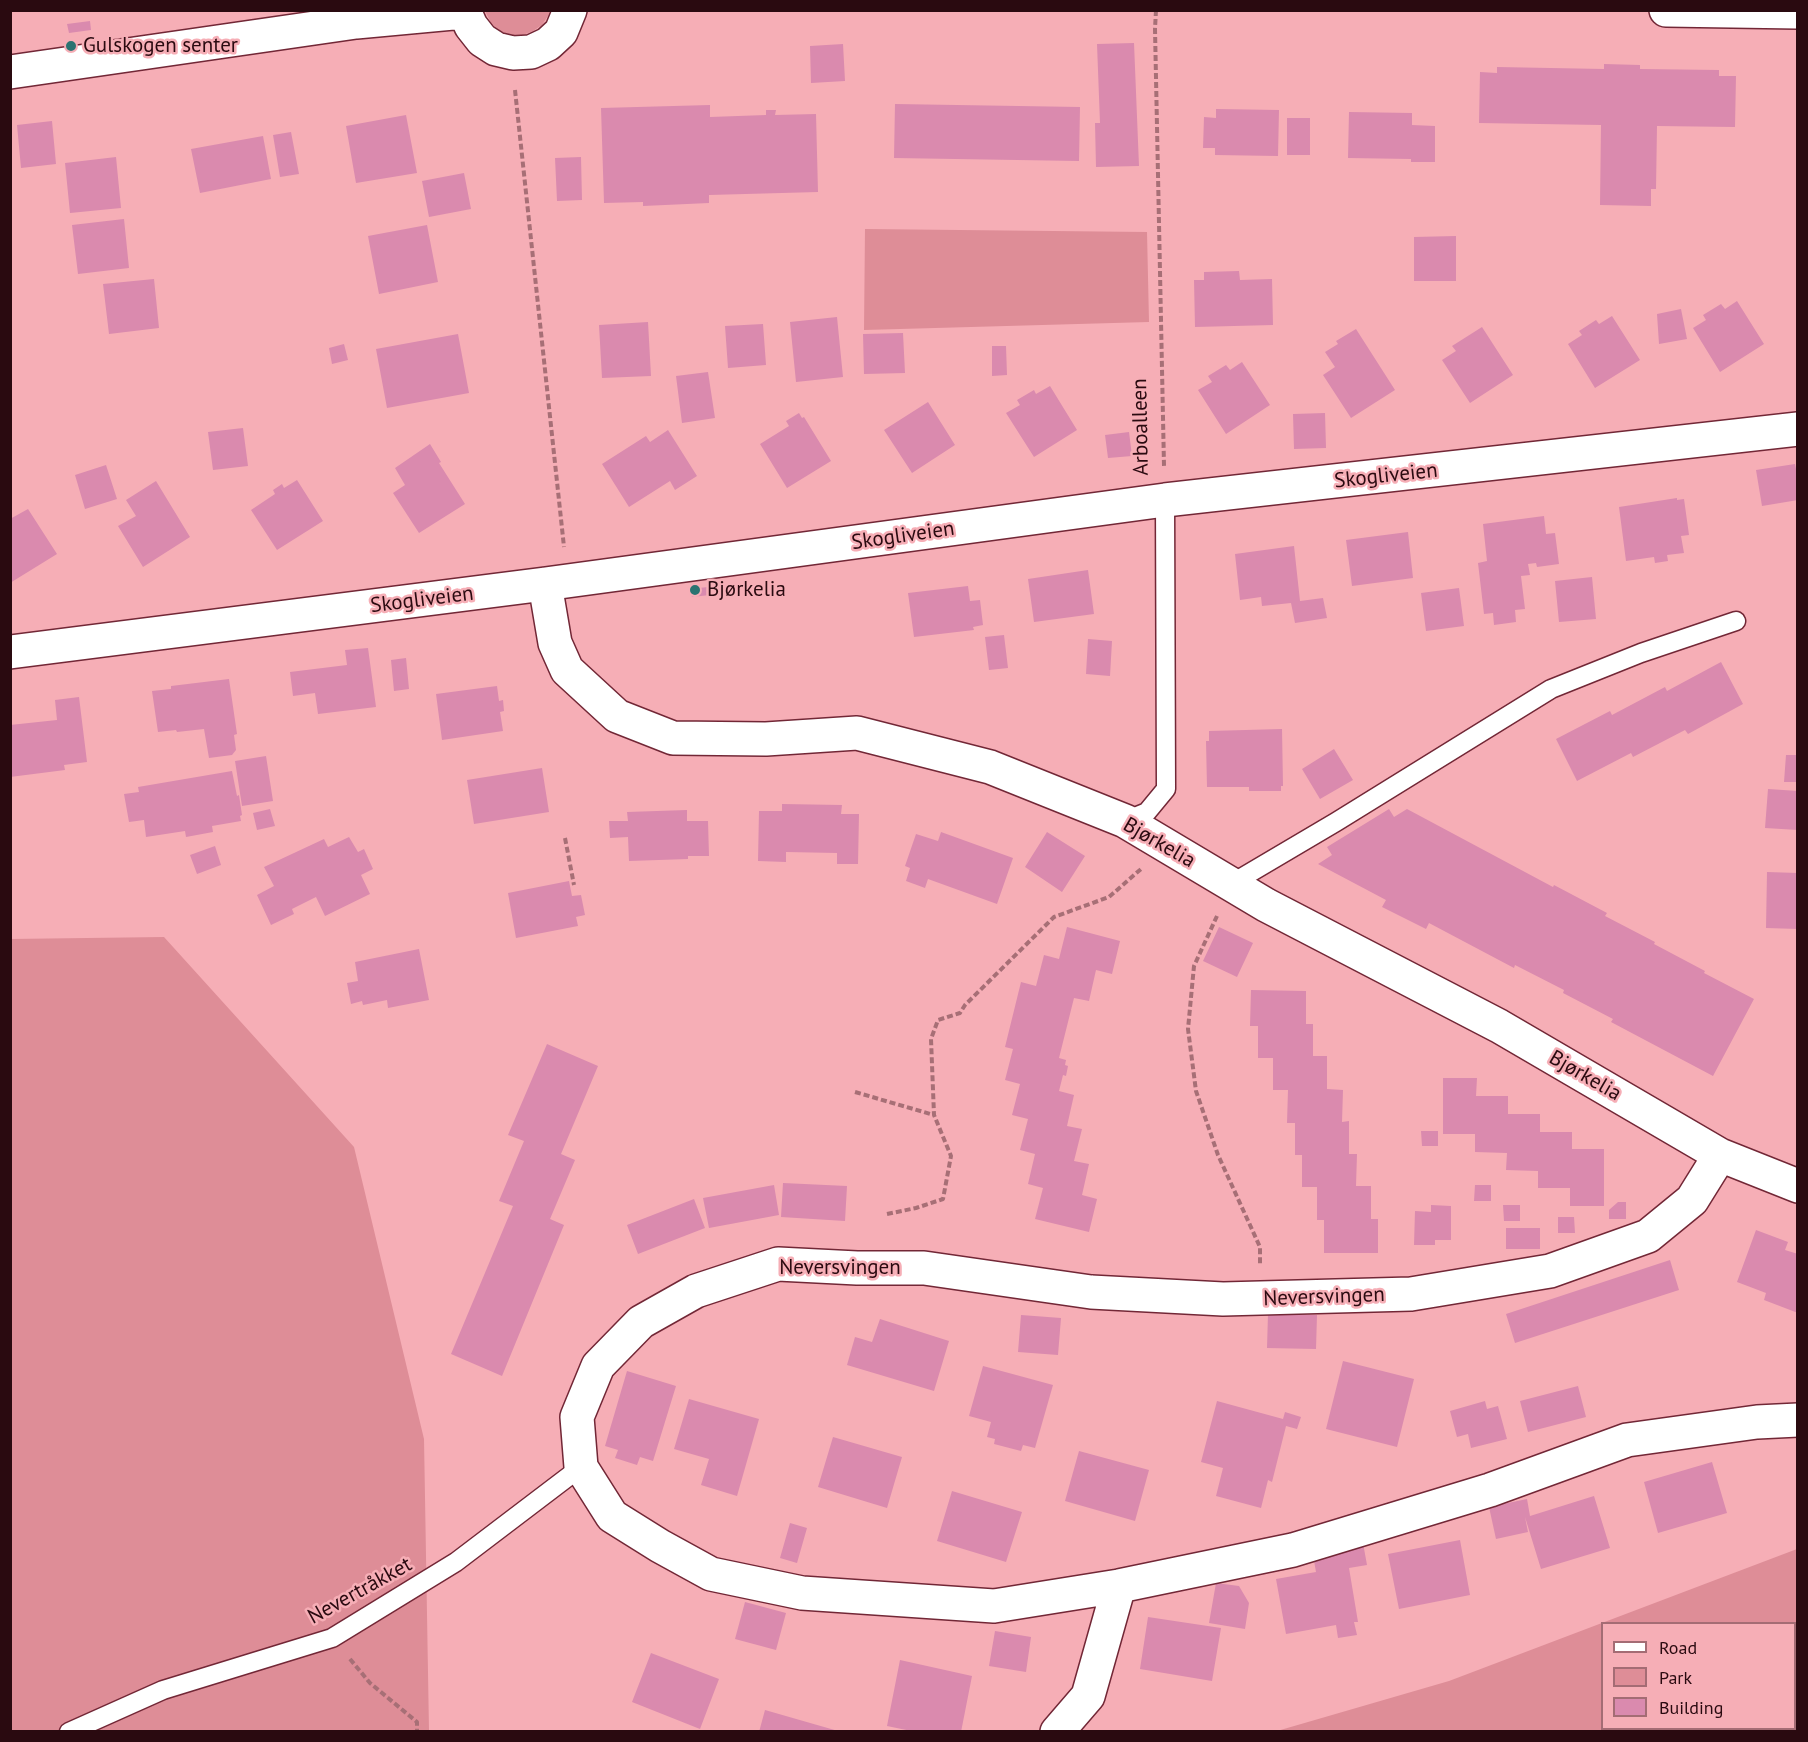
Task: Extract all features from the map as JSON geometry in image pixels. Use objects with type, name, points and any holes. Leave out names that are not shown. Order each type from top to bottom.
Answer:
[{"type":"street","points":[[10,72],[356,22],[464,11],[471,26],[482,39],[496,49],[513,53],[531,52],[548,44],[561,32],[570,10]]},
{"type":"street","points":[[1666,10],[1797,12]]},
{"type":"street","name":"Skogliveien","points":[[10,652],[556,582],[1165,500],[1797,429]]},
{"type":"street","name":"Bjørkelia","points":[[556,582],[555,643],[567,670],[617,716],[673,738],[766,739],[857,733],[990,767],[1125,821],[1266,904],[1500,1026],[1720,1155],[1797,1186]]},
{"type":"street","name":"Neversvingen","points":[[1720,1155],[1692,1200],[1648,1236],[1550,1270],[1411,1294],[1223,1299],[1091,1292],[924,1268],[857,1268],[778,1264],[696,1291],[641,1322],[598,1366],[577,1417],[581,1467],[612,1516],[711,1574],[802,1593],[994,1606],[1119,1586],[1293,1550],[1490,1490],[1627,1440],[1757,1422],[1797,1420]]},
{"type":"street","points":[[1057,1731],[1088,1696],[1119,1586]]},
{"type":"lane","name":"Arboalleen","points":[[1125,821],[1147,812],[1166,789],[1165,500]]},
{"type":"lane","points":[[1231,884],[1551,690],[1641,653],[1736,621]]},
{"type":"lane","name":"Nevertråkket","points":[[69,1731],[163,1690],[332,1638],[456,1562],[581,1467]]},
{"type":"path","name":"Arboalleen","points":[[1156,10],[1165,500]]},
{"type":"path","points":[[515,90],[556,582]]},
{"type":"path","points":[[565,838],[574,885]]},
{"type":"path","points":[[887,1214],[944,1199],[951,1156],[934,1115],[931,1039],[938,1020],[960,1013],[965,1005],[1054,917],[1110,897],[1166,846]]},
{"type":"path","points":[[1231,884],[1194,966],[1188,1029],[1196,1091],[1218,1155],[1260,1247],[1261,1298]]},
{"type":"path","points":[[855,1092],[934,1115]]},
{"type":"path","points":[[332,1638],[370,1683],[417,1722],[417,1731]]},
{"type":"green space","points":[[485,10],[550,11],[542,25],[533,31],[523,35],[511,35],[500,31],[491,23]]},
{"type":"green space","points":[[865,229],[1147,232],[1149,322],[864,330]]},
{"type":"green space","points":[[164,937],[354,1147],[424,1439],[429,1731],[11,1731],[10,939]]},
{"type":"green space","points":[[1797,1549],[1797,1731],[1277,1731],[1449,1681],[1601,1623],[1601,1730],[1796,1730],[1796,1622],[1605,1622]]},
{"type":"building","points":[[90,21],[91,30],[69,33],[67,24]]},
{"type":"building","points":[[1134,43],[1139,166],[1096,167],[1095,123],[1100,123],[1097,44]]},
{"type":"building","points":[[843,44],[845,81],[811,83],[810,46]]},
{"type":"building","points":[[1604,64],[1640,65],[1640,69],[1719,70],[1719,76],[1736,76],[1735,127],[1657,126],[1656,189],[1651,189],[1651,206],[1600,205],[1601,125],[1479,123],[1480,72],[1497,73],[1497,67],[1604,69]]},
{"type":"building","points":[[895,104],[1080,107],[1079,161],[894,158]]},
{"type":"building","points":[[710,105],[710,117],[766,115],[766,110],[776,110],[775,115],[816,114],[818,192],[709,195],[709,203],[643,206],[643,202],[604,203],[601,108]]},
{"type":"building","points":[[1216,109],[1279,110],[1278,156],[1215,155],[1215,148],[1203,148],[1204,117],[1216,118]]},
{"type":"building","points":[[1349,112],[1412,113],[1412,125],[1435,126],[1435,162],[1411,162],[1411,159],[1348,158]]},
{"type":"building","points":[[406,115],[417,173],[356,183],[346,126]]},
{"type":"building","points":[[1287,118],[1310,118],[1310,155],[1287,155]]},
{"type":"building","points":[[52,121],[56,164],[21,168],[17,125]]},
{"type":"building","points":[[291,132],[299,174],[280,177],[273,135]]},
{"type":"building","points":[[263,136],[271,179],[200,193],[191,149]]},
{"type":"building","points":[[116,157],[121,208],[70,213],[65,163]]},
{"type":"building","points":[[581,157],[582,200],[557,201],[555,158]]},
{"type":"building","points":[[464,173],[471,209],[429,217],[422,181]]},
{"type":"building","points":[[124,219],[129,268],[78,274],[72,225]]},
{"type":"building","points":[[427,225],[438,282],[379,294],[368,236]]},
{"type":"building","points":[[1456,236],[1456,281],[1414,281],[1414,237]]},
{"type":"building","points":[[1239,271],[1240,280],[1272,279],[1273,325],[1195,327],[1194,280],[1204,280],[1204,272]]},
{"type":"building","points":[[154,279],[159,328],[109,334],[103,284]]},
{"type":"building","points":[[1737,301],[1764,344],[1720,372],[1693,328],[1706,320],[1703,315],[1721,304],[1725,309]]},
{"type":"building","points":[[1681,309],[1687,339],[1659,344],[1657,314]]},
{"type":"building","points":[[1612,316],[1640,360],[1595,388],[1568,344],[1582,335],[1579,331],[1596,320],[1599,324]]},
{"type":"building","points":[[837,317],[843,377],[796,382],[790,322]]},
{"type":"building","points":[[648,322],[651,376],[602,378],[599,325]]},
{"type":"building","points":[[763,324],[766,365],[728,368],[725,326]]},
{"type":"building","points":[[1482,327],[1513,375],[1470,403],[1442,360],[1456,351],[1452,346]]},
{"type":"building","points":[[1356,329],[1395,390],[1351,418],[1323,375],[1335,367],[1325,352],[1338,344],[1336,341]]},
{"type":"building","points":[[903,333],[905,373],[864,374],[863,334]]},
{"type":"building","points":[[458,334],[469,393],[387,408],[376,349]]},
{"type":"building","points":[[344,344],[348,360],[332,364],[329,348]]},
{"type":"building","points":[[992,346],[1006,346],[1007,375],[992,376]]},
{"type":"building","points":[[1242,362],[1270,405],[1226,434],[1198,390],[1212,382],[1208,376],[1226,365],[1230,370]]},
{"type":"building","points":[[708,372],[715,418],[682,423],[676,376]]},
{"type":"building","points":[[1050,386],[1077,430],[1034,457],[1006,413],[1020,405],[1017,400],[1034,390],[1036,394]]},
{"type":"building","points":[[928,402],[955,445],[912,473],[884,430]]},
{"type":"building","points":[[799,413],[802,418],[804,417],[831,461],[787,488],[760,444],[789,426],[786,421]]},
{"type":"building","points":[[1325,413],[1326,448],[1294,449],[1293,414]]},
{"type":"building","points":[[243,428],[248,466],[213,470],[208,432]]},
{"type":"building","points":[[668,430],[697,476],[675,490],[670,481],[629,507],[602,464],[646,436],[650,442]]},
{"type":"building","points":[[1129,432],[1132,456],[1108,458],[1105,435]]},
{"type":"building","points":[[430,444],[465,504],[419,533],[393,493],[405,485],[395,468]]},
{"type":"building","points":[[1795,464],[1798,500],[1762,506],[1756,470]]},
{"type":"building","points":[[106,465],[117,499],[85,509],[75,475]]},
{"type":"building","points":[[297,480],[323,521],[277,550],[251,510],[275,494],[273,490],[282,484],[284,488]]},
{"type":"building","points":[[156,481],[190,537],[143,567],[118,526],[136,516],[126,500]]},
{"type":"building","points":[[1677,498],[1677,500],[1684,499],[1689,535],[1681,536],[1684,553],[1667,555],[1668,561],[1655,563],[1654,557],[1626,561],[1619,507]]},
{"type":"building","points":[[28,509],[57,554],[10,583],[10,519]]},
{"type":"building","points":[[1544,516],[1546,534],[1555,533],[1559,564],[1537,567],[1536,563],[1528,564],[1530,575],[1521,576],[1525,609],[1515,610],[1516,622],[1494,625],[1493,613],[1484,614],[1478,563],[1487,561],[1483,524]]},
{"type":"building","points":[[1408,532],[1413,578],[1352,586],[1346,540]]},
{"type":"building","points":[[1294,546],[1300,601],[1323,598],[1327,618],[1295,623],[1291,603],[1262,606],[1261,597],[1240,600],[1235,554]]},
{"type":"building","points":[[1088,570],[1094,614],[1034,622],[1028,579]]},
{"type":"building","points":[[1592,577],[1596,619],[1559,622],[1555,581]]},
{"type":"building","points":[[968,586],[970,601],[980,600],[983,625],[973,627],[974,630],[914,637],[908,593]]},
{"type":"building","points":[[708,587],[710,595],[692,597],[690,589]]},
{"type":"building","points":[[1459,588],[1464,626],[1426,631],[1421,593]]},
{"type":"building","points":[[1004,635],[1008,668],[989,670],[985,637]]},
{"type":"building","points":[[1088,639],[1112,641],[1110,676],[1086,674]]},
{"type":"building","points":[[368,648],[376,707],[318,714],[315,693],[293,696],[290,672],[347,665],[345,650]]},
{"type":"building","points":[[406,658],[409,689],[394,691],[391,660]]},
{"type":"building","points":[[1721,662],[1743,704],[1688,734],[1685,730],[1633,757],[1631,753],[1577,781],[1556,739],[1610,711],[1612,715],[1665,687],[1667,691]]},
{"type":"building","points":[[229,679],[237,734],[234,735],[236,750],[232,755],[209,758],[204,729],[158,732],[152,691],[171,689],[171,686]]},
{"type":"building","points":[[497,686],[499,701],[503,700],[504,711],[500,712],[503,731],[442,740],[436,694]]},
{"type":"building","points":[[79,697],[87,762],[64,765],[65,770],[10,777],[10,725],[57,720],[55,700]]},
{"type":"building","points":[[1282,729],[1283,786],[1281,786],[1281,791],[1249,791],[1249,787],[1207,787],[1206,741],[1209,741],[1209,731]]},
{"type":"building","points":[[1334,749],[1353,780],[1320,799],[1302,769]]},
{"type":"building","points":[[1786,755],[1798,755],[1798,782],[1784,782]]},
{"type":"building","points":[[266,756],[273,801],[242,806],[235,761]]},
{"type":"building","points":[[542,768],[549,812],[474,824],[467,780]]},
{"type":"building","points":[[232,771],[237,796],[239,795],[241,821],[212,826],[213,832],[186,837],[185,831],[146,837],[144,820],[129,822],[124,794],[139,792],[138,787]]},
{"type":"building","points":[[1768,789],[1798,791],[1798,830],[1765,828]]},
{"type":"building","points":[[782,804],[842,805],[841,814],[859,814],[858,864],[837,864],[837,853],[786,852],[786,862],[758,861],[759,811],[782,811]]},
{"type":"building","points":[[270,809],[275,826],[257,830],[253,813]]},
{"type":"building","points":[[1389,809],[1394,817],[1407,809],[1553,887],[1554,885],[1607,913],[1605,916],[1655,942],[1654,944],[1705,971],[1704,973],[1754,999],[1713,1076],[1611,1022],[1613,1019],[1563,993],[1564,990],[1515,965],[1514,968],[1429,923],[1426,929],[1382,907],[1386,900],[1318,864],[1332,855],[1327,847]]},
{"type":"building","points":[[687,810],[687,821],[708,821],[709,856],[629,861],[628,837],[610,838],[609,821],[628,821],[627,812]]},
{"type":"building","points":[[941,832],[1013,858],[997,904],[928,879],[925,888],[906,881],[910,868],[905,866],[916,834],[938,841]]},
{"type":"building","points":[[1047,832],[1085,856],[1062,892],[1025,867]]},
{"type":"building","points":[[349,837],[358,852],[364,849],[373,869],[361,875],[370,894],[325,916],[316,897],[292,909],[294,914],[271,925],[257,895],[274,886],[264,867],[324,839],[328,847]]},
{"type":"building","points":[[215,846],[221,865],[197,874],[190,855]]},
{"type":"building","points":[[1767,872],[1798,873],[1798,929],[1766,928]]},
{"type":"building","points":[[569,881],[572,896],[581,895],[585,915],[576,917],[578,926],[516,938],[508,893]]},
{"type":"building","points":[[1067,927],[1120,941],[1112,974],[1096,970],[1089,1001],[1074,998],[1059,1058],[1066,1060],[1065,1065],[1068,1066],[1059,1091],[1074,1095],[1067,1126],[1082,1129],[1074,1161],[1089,1164],[1082,1195],[1097,1199],[1089,1232],[1035,1219],[1043,1188],[1028,1184],[1035,1154],[1020,1150],[1028,1119],[1012,1115],[1020,1084],[1005,1080],[1013,1049],[1005,1047],[1021,982],[1036,986],[1044,955],[1059,959]]},
{"type":"building","points":[[1219,927],[1253,943],[1237,977],[1203,961]]},
{"type":"building","points":[[419,949],[429,1000],[388,1008],[387,1000],[363,1005],[362,1001],[351,1004],[347,983],[358,981],[355,962]]},
{"type":"building","points":[[1251,990],[1306,991],[1306,1024],[1313,1024],[1313,1056],[1327,1056],[1327,1089],[1343,1090],[1342,1122],[1349,1121],[1349,1154],[1357,1154],[1356,1186],[1371,1186],[1371,1219],[1378,1219],[1378,1253],[1324,1253],[1324,1220],[1317,1220],[1317,1187],[1302,1187],[1302,1155],[1295,1155],[1295,1123],[1287,1123],[1288,1090],[1273,1090],[1273,1058],[1258,1058],[1258,1026],[1250,1026]]},
{"type":"building","points":[[547,1044],[598,1066],[561,1154],[575,1160],[550,1219],[564,1225],[502,1376],[451,1354],[513,1206],[499,1201],[524,1141],[508,1135]]},
{"type":"building","points":[[1443,1078],[1477,1078],[1476,1096],[1508,1096],[1508,1114],[1540,1114],[1540,1132],[1572,1132],[1572,1149],[1604,1149],[1604,1206],[1570,1206],[1570,1188],[1538,1188],[1538,1171],[1506,1170],[1507,1153],[1475,1152],[1475,1134],[1443,1134]]},
{"type":"building","points":[[1421,1131],[1438,1131],[1438,1146],[1422,1146]]},
{"type":"building","points":[[783,1183],[847,1186],[845,1221],[781,1217]]},
{"type":"building","points":[[774,1185],[779,1215],[709,1228],[703,1198]]},
{"type":"building","points":[[1475,1185],[1491,1185],[1491,1201],[1474,1201]]},
{"type":"building","points":[[694,1199],[705,1228],[638,1254],[627,1225]]},
{"type":"building","points":[[1618,1202],[1626,1202],[1626,1219],[1609,1219],[1609,1210]]},
{"type":"building","points":[[1431,1205],[1451,1206],[1451,1240],[1435,1240],[1435,1245],[1414,1245],[1415,1211],[1431,1212]]},
{"type":"building","points":[[1503,1205],[1520,1205],[1520,1221],[1504,1221]]},
{"type":"building","points":[[1558,1217],[1574,1217],[1575,1233],[1558,1233]]},
{"type":"building","points":[[1506,1228],[1540,1228],[1540,1249],[1506,1249]]},
{"type":"building","points":[[1756,1230],[1788,1242],[1785,1250],[1798,1254],[1798,1313],[1764,1300],[1766,1293],[1737,1282]]},
{"type":"building","points":[[1670,1260],[1679,1290],[1515,1343],[1506,1314]]},
{"type":"building","points":[[1268,1314],[1317,1315],[1316,1349],[1267,1348]]},
{"type":"building","points":[[1021,1315],[1061,1318],[1058,1355],[1018,1352]]},
{"type":"building","points":[[880,1319],[949,1341],[934,1391],[847,1365],[855,1337],[872,1342]]},
{"type":"building","points":[[1343,1361],[1414,1379],[1397,1447],[1326,1429]]},
{"type":"building","points":[[983,1366],[1053,1385],[1035,1448],[1023,1445],[1021,1451],[994,1444],[995,1439],[987,1437],[991,1422],[969,1416]]},
{"type":"building","points":[[627,1371],[676,1386],[653,1461],[640,1457],[637,1465],[615,1458],[618,1450],[605,1446]]},
{"type":"building","points":[[1578,1386],[1586,1417],[1528,1432],[1520,1401]]},
{"type":"building","points":[[689,1399],[759,1419],[737,1496],[701,1485],[709,1459],[674,1449]]},
{"type":"building","points":[[1217,1401],[1283,1419],[1285,1412],[1301,1417],[1297,1429],[1286,1426],[1272,1482],[1268,1480],[1261,1508],[1216,1496],[1223,1468],[1201,1462]]},
{"type":"building","points":[[1485,1401],[1487,1409],[1498,1406],[1507,1439],[1471,1448],[1468,1434],[1457,1437],[1450,1411]]},
{"type":"building","points":[[833,1437],[902,1457],[887,1508],[818,1487]]},
{"type":"building","points":[[1079,1451],[1149,1470],[1135,1521],[1065,1501]]},
{"type":"building","points":[[1712,1462],[1727,1513],[1658,1533],[1644,1482]]},
{"type":"building","points":[[952,1491],[1022,1512],[1006,1562],[937,1541]]},
{"type":"building","points":[[1594,1496],[1610,1548],[1541,1569],[1525,1517],[1528,1532],[1496,1539],[1489,1507],[1527,1499],[1530,1516]]},
{"type":"building","points":[[790,1523],[807,1528],[797,1563],[780,1558]]},
{"type":"building","points":[[1460,1540],[1470,1595],[1399,1609],[1388,1554]]},
{"type":"building","points":[[1363,1543],[1367,1565],[1349,1568],[1358,1622],[1354,1622],[1357,1635],[1338,1638],[1336,1625],[1286,1634],[1276,1579],[1316,1572],[1313,1555]]},
{"type":"building","points":[[1216,1583],[1239,1586],[1249,1603],[1245,1629],[1209,1623]]},
{"type":"building","points":[[745,1602],[786,1613],[776,1650],[735,1639]]},
{"type":"building","points":[[1148,1617],[1221,1628],[1212,1681],[1140,1669]]},
{"type":"building","points":[[995,1631],[1031,1637],[1026,1672],[989,1666]]},
{"type":"building","points":[[651,1653],[719,1679],[700,1729],[632,1702]]},
{"type":"building","points":[[900,1660],[972,1676],[961,1732],[916,1732],[887,1726]]},
{"type":"building","points":[[765,1710],[838,1731],[838,1732],[759,1732]]},
{"type":"place","name":"Gulskogen senter","points":[[71,46]]},
{"type":"place","name":"Bjørkelia","points":[[695,590]]}]
